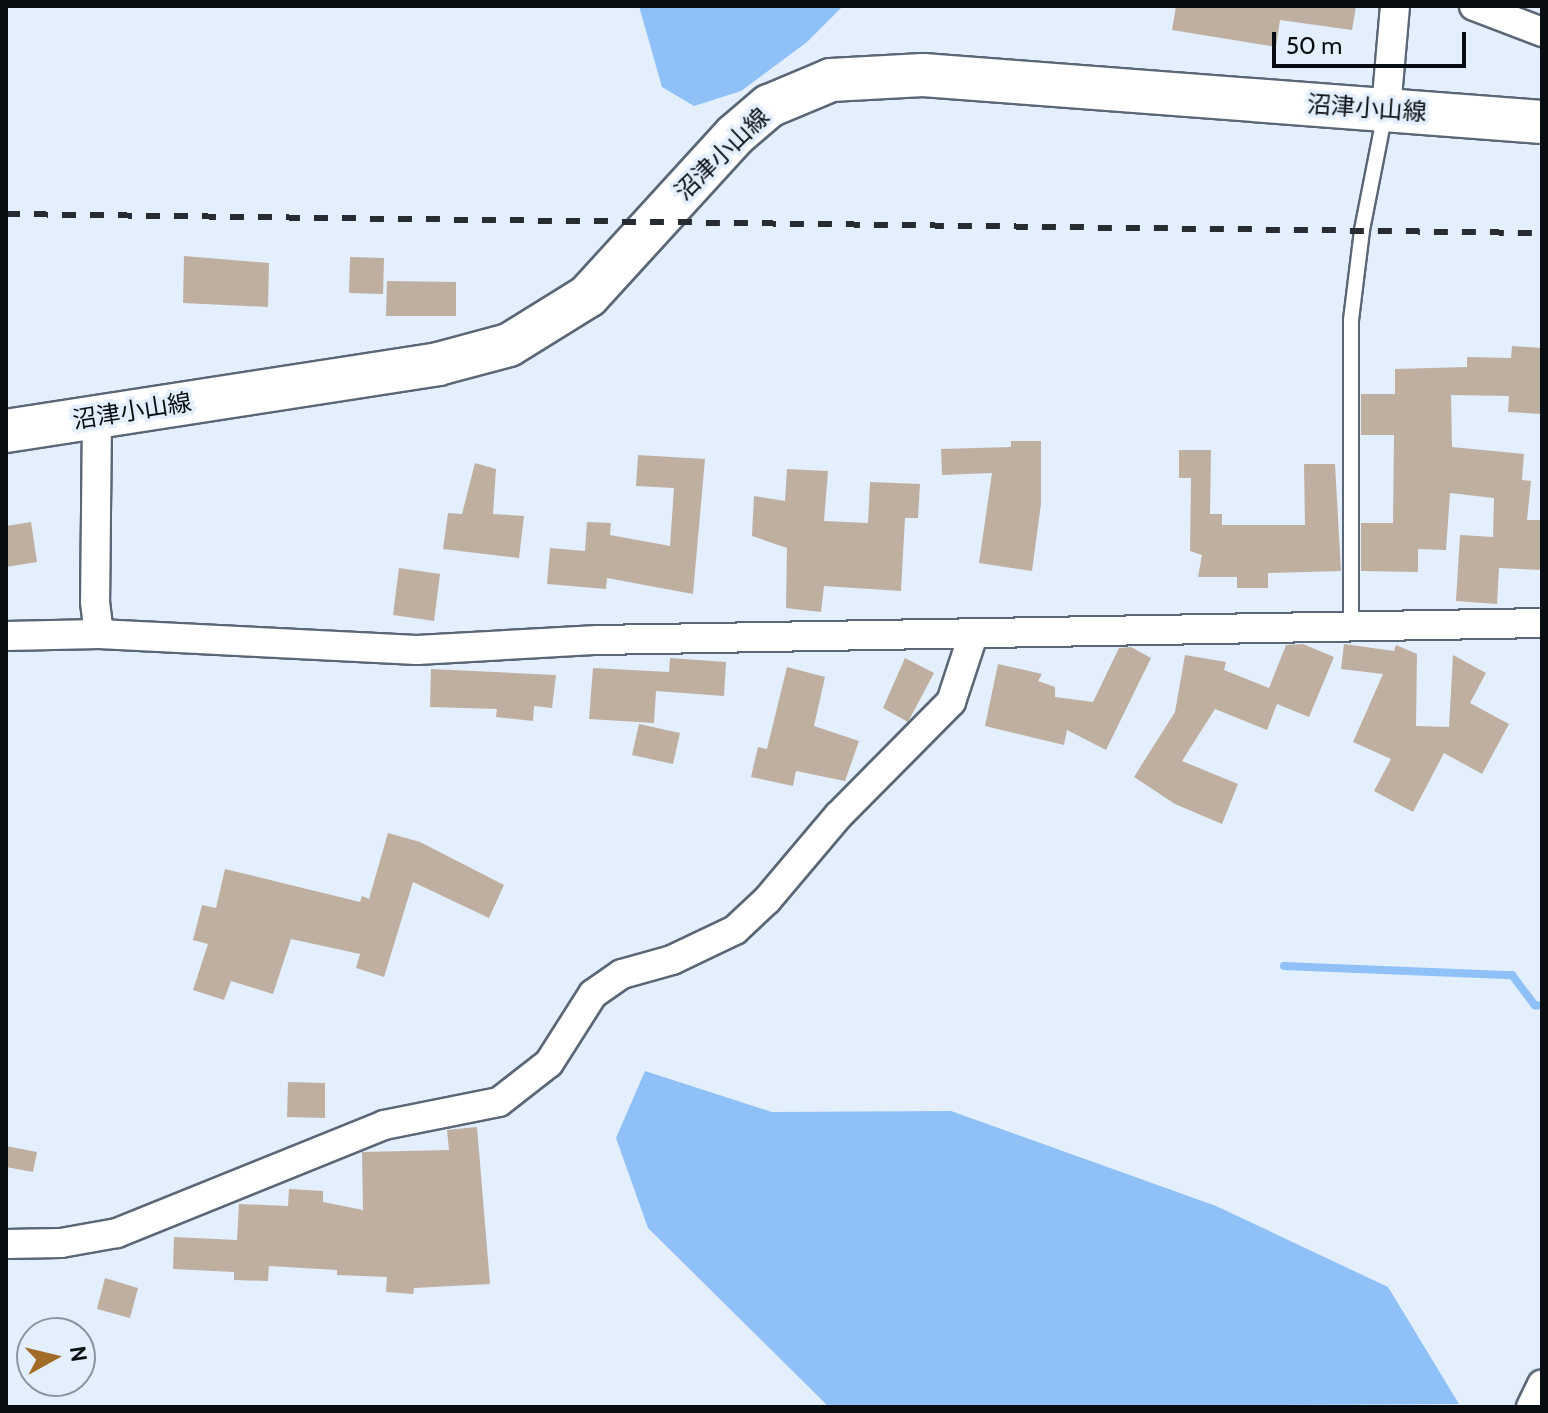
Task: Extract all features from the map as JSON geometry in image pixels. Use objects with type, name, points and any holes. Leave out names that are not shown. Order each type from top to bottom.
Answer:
[{"type":"main road","name":"沼津小山線","points":[[6,431],[438,364],[509,345],[588,296],[714,157],[769,106],[831,80],[923,75],[1542,122]]},
{"type":"street","points":[[1386,109],[1395,6]]},
{"type":"street","points":[[1474,6],[1542,32]]},
{"type":"street","points":[[97,417],[95,602],[99,634]]},
{"type":"street","points":[[6,636],[99,634],[417,650],[598,640],[973,635],[1351,624],[1542,623]]},
{"type":"street","points":[[6,1244],[61,1243],[117,1233],[384,1125],[499,1102],[549,1063],[593,994],[622,974],[672,960],[735,930],[767,900],[838,816],[951,702],[973,635]]},
{"type":"street","points":[[1531,1407],[1542,1384]]},
{"type":"lane","points":[[1351,624],[1351,320],[1362,230],[1386,109]]},
{"type":"shaded area","points":[[639,6],[843,6],[807,42],[741,91],[694,106],[662,87]]},
{"type":"shaded area","points":[[645,1071],[772,1112],[951,1111],[1216,1206],[1388,1287],[1459,1404],[829,1407],[648,1228],[616,1138]]},
{"type":"building","points":[[1176,6],[1356,6],[1352,30],[1280,20],[1276,47],[1172,30]]},
{"type":"building","points":[[184,256],[269,263],[268,307],[183,303]]},
{"type":"building","points":[[350,257],[384,258],[383,294],[349,293]]},
{"type":"building","points":[[387,281],[456,282],[456,316],[386,316]]},
{"type":"building","points":[[1512,346],[1542,348],[1542,414],[1508,412],[1509,396],[1451,395],[1452,447],[1524,454],[1522,480],[1531,481],[1527,520],[1542,520],[1542,570],[1499,568],[1497,604],[1456,601],[1460,535],[1493,537],[1494,498],[1450,493],[1446,550],[1418,549],[1418,572],[1361,571],[1361,523],[1393,523],[1394,435],[1361,435],[1361,394],[1395,394],[1395,369],[1467,367],[1467,357],[1511,358]]},
{"type":"building","points":[[1011,441],[1041,441],[1041,504],[1032,571],[979,563],[992,473],[942,475],[941,449],[1011,447]]},
{"type":"building","points":[[1179,450],[1211,450],[1210,514],[1222,514],[1222,525],[1305,525],[1304,464],[1335,464],[1341,571],[1268,573],[1268,588],[1237,588],[1237,577],[1198,577],[1202,555],[1190,551],[1191,478],[1179,478]]},
{"type":"building","points":[[638,455],[705,459],[693,594],[607,578],[606,589],[547,584],[550,548],[585,551],[587,522],[611,523],[610,535],[670,546],[674,488],[636,486]]},
{"type":"building","points":[[475,463],[496,469],[493,514],[524,516],[519,558],[443,549],[448,513],[462,514]]},
{"type":"building","points":[[787,469],[828,471],[824,521],[868,523],[870,482],[920,484],[918,518],[905,518],[901,591],[824,586],[821,612],[786,608],[787,548],[752,536],[754,496],[785,501]]},
{"type":"building","points":[[31,522],[37,562],[6,567],[6,526]]},
{"type":"building","points":[[399,568],[440,574],[434,621],[393,615]]},
{"type":"building","points":[[1303,644],[1334,657],[1309,717],[1277,704],[1267,730],[1215,709],[1182,761],[1238,784],[1222,824],[1175,804],[1134,777],[1175,712],[1185,655],[1226,662],[1224,670],[1269,688],[1286,645]]},
{"type":"building","points":[[1344,644],[1394,651],[1396,645],[1417,654],[1416,726],[1449,727],[1453,655],[1486,673],[1470,703],[1509,724],[1482,774],[1444,753],[1413,812],[1374,791],[1391,759],[1353,742],[1383,674],[1341,669]]},
{"type":"building","points":[[1131,647],[1151,658],[1106,750],[1067,730],[1064,745],[985,726],[998,664],[1042,674],[1038,681],[1055,687],[1055,697],[1093,702],[1119,648]]},
{"type":"building","points":[[670,658],[726,662],[724,696],[656,691],[654,723],[589,719],[593,668],[669,672]]},
{"type":"building","points":[[905,658],[934,673],[908,722],[883,708]]},
{"type":"building","points":[[787,667],[825,677],[814,726],[859,741],[845,781],[796,771],[793,786],[751,777],[758,747],[767,749]]},
{"type":"building","points":[[431,669],[556,675],[552,708],[534,706],[533,721],[496,717],[497,709],[430,707]]},
{"type":"building","points":[[639,724],[680,733],[673,764],[632,755]]},
{"type":"building","points":[[388,833],[420,842],[504,885],[489,918],[413,882],[384,977],[356,968],[360,954],[291,939],[273,994],[231,981],[224,1000],[193,990],[208,944],[193,940],[202,905],[216,908],[225,869],[360,902],[362,896],[369,899]]},
{"type":"building","points":[[288,1082],[325,1083],[325,1118],[287,1117]]},
{"type":"building","points":[[477,1127],[490,1284],[414,1288],[413,1294],[386,1292],[387,1277],[337,1275],[337,1270],[269,1266],[268,1281],[234,1280],[234,1272],[173,1269],[174,1237],[237,1240],[239,1204],[288,1206],[289,1189],[323,1191],[323,1202],[363,1210],[362,1152],[449,1150],[447,1130]]},
{"type":"building","points":[[6,1146],[37,1152],[33,1172],[6,1167]]},
{"type":"building","points":[[105,1278],[138,1288],[130,1318],[97,1309]]},
{"type":"waterway","points":[[1284,966],[1512,975],[1535,1005],[1542,1006]]},
{"type":"railway","points":[[6,214],[1542,233]]}]
